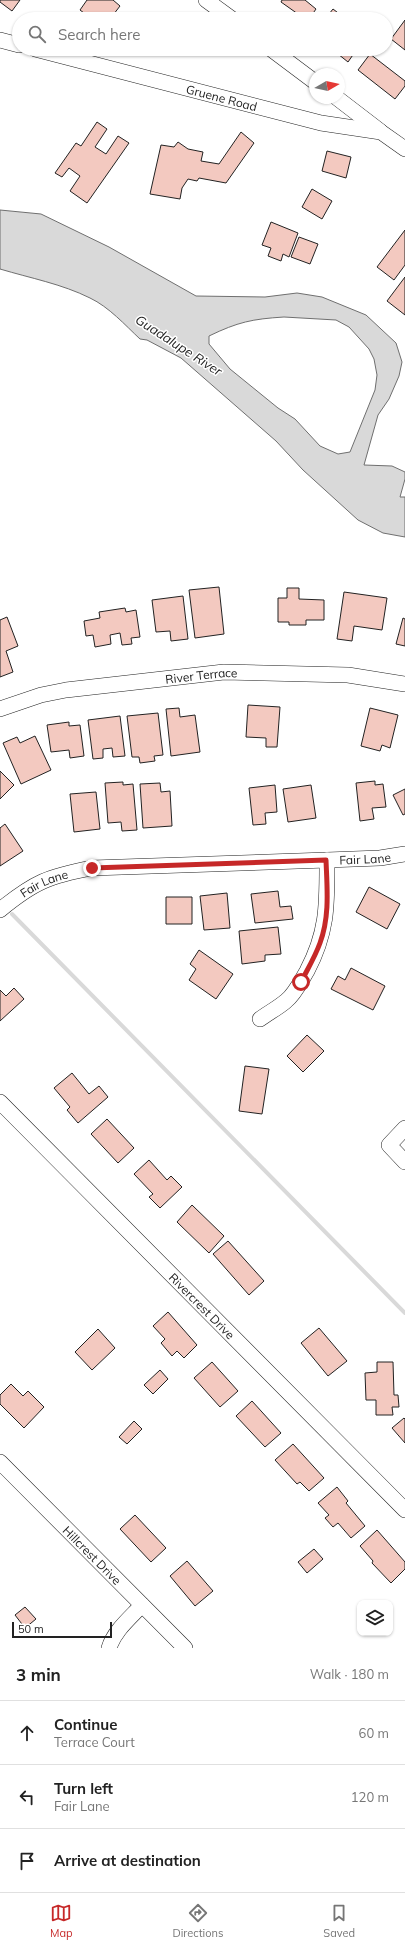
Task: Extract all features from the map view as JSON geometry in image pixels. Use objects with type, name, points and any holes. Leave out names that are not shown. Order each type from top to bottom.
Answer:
[{"type":"street","points":[[206,0],[222,12]]},
{"type":"street","points":[[0,40],[12,43]]},
{"type":"street","name":"Gruene Road","points":[[62,56],[321,123],[381,132],[405,148]]},
{"type":"street","points":[[280,56],[309,78]]},
{"type":"street","points":[[344,104],[381,132]]},
{"type":"street","name":"River Terrace","points":[[0,709],[41,695],[66,690],[224,672],[348,675],[405,684]]},
{"type":"street","name":"Fair Lane","points":[[0,910],[23,891],[46,879],[63,873],[92,868],[380,858],[405,854]]},
{"type":"street","points":[[260,1019],[286,1001],[301,982],[320,944],[328,904],[326,860]]},
{"type":"street","name":"Rivercrest Drive","points":[[0,1102],[405,1510]]},
{"type":"street","points":[[405,1128],[389,1145],[405,1162]]},
{"type":"street","name":"Hillcrest Drive","points":[[0,1462],[185,1648]]},
{"type":"street","points":[[109,1648],[111,1641],[122,1625],[142,1605]]},
{"type":"water","name":"Guadalupe River","points":[[0,210],[41,214],[109,247],[196,296],[265,297],[297,293],[322,297],[366,315],[396,343],[402,362],[399,376],[389,399],[378,415],[364,465],[392,466],[405,472],[405,479],[400,497],[405,497],[405,537],[383,533],[358,520],[303,470],[276,441],[181,358],[147,340],[140,339],[104,306],[90,298],[68,289],[0,269]],"holes":[[[284,317],[336,320],[349,327],[369,349],[374,359],[377,375],[375,390],[350,452],[338,454],[320,446],[295,419],[278,408],[230,369],[209,344],[209,336],[228,327],[254,320]]]},
{"type":"building","points":[[0,0],[20,0],[12,11],[0,2]]},
{"type":"building","points":[[87,0],[113,0],[120,6],[115,12],[83,12],[80,10]]},
{"type":"building","points":[[282,0],[305,0],[316,9],[314,12],[295,12],[281,2]]},
{"type":"building","points":[[405,20],[405,50],[393,41],[393,36]]},
{"type":"building","points":[[340,56],[352,56],[348,62]]},
{"type":"building","points":[[368,56],[373,56],[405,81],[405,86],[395,99],[358,70]]},
{"type":"building","points":[[97,122],[107,129],[95,147],[106,154],[118,136],[129,143],[87,203],[70,191],[80,176],[69,168],[62,177],[55,173],[76,143],[81,146]]},
{"type":"building","points":[[241,132],[254,143],[226,183],[199,178],[197,181],[188,179],[182,188],[180,199],[150,194],[161,145],[174,147],[178,142],[188,149],[203,152],[201,161],[219,164]]},
{"type":"building","points":[[327,151],[351,157],[346,178],[322,171]]},
{"type":"building","points":[[312,189],[332,201],[322,219],[302,207]]},
{"type":"building","points":[[271,222],[298,233],[289,257],[283,254],[281,261],[268,256],[271,248],[262,245]]},
{"type":"building","points":[[405,230],[405,265],[394,280],[377,267]]},
{"type":"building","points":[[299,237],[318,244],[310,264],[291,257]]},
{"type":"building","points":[[405,277],[405,315],[387,301]]},
{"type":"building","points":[[219,587],[224,634],[195,638],[189,590]]},
{"type":"building","points":[[287,588],[299,588],[299,599],[324,600],[324,620],[306,620],[306,625],[289,625],[289,622],[278,622],[278,598],[287,598]]},
{"type":"building","points":[[344,592],[387,598],[382,630],[354,626],[352,641],[337,639]]},
{"type":"building","points":[[183,596],[188,639],[171,641],[170,631],[156,632],[152,600]]},
{"type":"building","points":[[125,608],[126,612],[136,610],[140,637],[131,638],[132,644],[122,645],[120,633],[110,635],[111,644],[95,647],[93,635],[86,636],[84,621],[100,618],[99,612]]},
{"type":"building","points":[[7,617],[18,646],[6,651],[13,672],[0,677],[0,620]]},
{"type":"building","points":[[403,618],[405,619],[405,646],[396,644]]},
{"type":"building","points":[[248,705],[280,707],[277,747],[266,747],[266,738],[246,737]]},
{"type":"building","points":[[179,708],[180,717],[195,715],[200,752],[171,756],[166,709]]},
{"type":"building","points":[[370,708],[398,715],[390,748],[382,745],[380,751],[361,746]]},
{"type":"building","points":[[158,713],[163,755],[154,756],[155,761],[140,763],[139,757],[132,757],[127,716]]},
{"type":"building","points":[[120,716],[125,756],[113,757],[112,748],[103,749],[103,758],[93,759],[88,720]]},
{"type":"building","points":[[69,722],[69,726],[80,725],[84,756],[70,758],[69,750],[51,752],[47,725]]},
{"type":"building","points":[[35,736],[51,770],[21,784],[3,743],[17,737],[20,743]]},
{"type":"building","points":[[0,771],[14,785],[0,799]]},
{"type":"building","points":[[375,781],[375,785],[383,784],[386,807],[372,808],[374,819],[360,821],[356,783]]},
{"type":"building","points":[[123,782],[123,785],[133,784],[137,830],[122,831],[121,822],[108,823],[105,783]]},
{"type":"building","points":[[160,783],[161,792],[170,791],[172,826],[143,828],[140,784]]},
{"type":"building","points":[[275,785],[277,812],[265,813],[266,824],[253,825],[249,788]]},
{"type":"building","points":[[311,785],[316,818],[288,822],[283,789]]},
{"type":"building","points":[[405,789],[405,814],[403,815],[393,795]]},
{"type":"building","points":[[96,792],[100,829],[74,832],[70,794]]},
{"type":"building","points":[[5,824],[23,851],[0,866],[0,828]]},
{"type":"building","points":[[369,887],[400,904],[387,929],[356,912]]},
{"type":"building","points":[[278,891],[280,907],[291,906],[293,919],[255,923],[251,894]]},
{"type":"building","points":[[227,893],[230,928],[204,930],[200,896]]},
{"type":"building","points":[[166,897],[192,897],[192,924],[166,924]]},
{"type":"building","points":[[278,927],[281,954],[265,955],[265,961],[242,964],[239,931]]},
{"type":"building","points":[[199,950],[233,974],[216,999],[189,980],[196,969],[190,964]]},
{"type":"building","points":[[351,968],[385,986],[373,1010],[331,989],[338,976],[345,980]]},
{"type":"building","points":[[14,988],[24,999],[0,1021],[0,990],[6,996]]},
{"type":"building","points":[[307,1035],[324,1051],[303,1072],[287,1056]]},
{"type":"building","points":[[245,1066],[269,1069],[262,1114],[239,1111]]},
{"type":"building","points":[[72,1073],[89,1094],[99,1086],[108,1097],[78,1123],[67,1110],[70,1107],[54,1088]]},
{"type":"building","points":[[107,1119],[134,1148],[118,1163],[91,1134]]},
{"type":"building","points":[[149,1160],[167,1180],[171,1176],[182,1187],[160,1208],[149,1197],[153,1194],[134,1174]]},
{"type":"building","points":[[192,1205],[224,1236],[209,1253],[177,1222]]},
{"type":"building","points":[[228,1241],[264,1281],[249,1295],[213,1254]]},
{"type":"building","points":[[168,1312],[197,1345],[184,1358],[177,1351],[172,1356],[161,1343],[165,1339],[153,1326]]},
{"type":"building","points":[[319,1328],[347,1361],[328,1376],[301,1343]]},
{"type":"building","points":[[98,1329],[115,1348],[92,1370],[75,1352]]},
{"type":"building","points":[[212,1362],[238,1391],[220,1407],[194,1378]]},
{"type":"building","points":[[377,1362],[393,1362],[394,1395],[398,1395],[399,1407],[392,1407],[393,1415],[376,1415],[376,1400],[366,1400],[365,1373],[377,1372]]},
{"type":"building","points":[[160,1370],[168,1379],[153,1394],[144,1385]]},
{"type":"building","points":[[11,1384],[23,1396],[28,1391],[44,1407],[24,1428],[0,1404],[0,1395]]},
{"type":"building","points":[[252,1401],[281,1433],[265,1447],[236,1416]]},
{"type":"building","points":[[404,1418],[405,1419],[405,1443],[392,1428]]},
{"type":"building","points":[[134,1421],[142,1429],[127,1444],[119,1437]]},
{"type":"building","points":[[293,1444],[324,1478],[309,1491],[300,1482],[297,1484],[275,1460]]},
{"type":"building","points":[[337,1487],[348,1501],[346,1503],[365,1526],[351,1538],[338,1523],[333,1527],[325,1518],[329,1515],[318,1503]]},
{"type":"building","points":[[135,1515],[166,1548],[151,1562],[120,1529]]},
{"type":"building","points":[[377,1530],[405,1562],[405,1569],[391,1583],[372,1563],[373,1561],[360,1546]]},
{"type":"building","points":[[314,1549],[323,1559],[307,1573],[298,1562]]},
{"type":"building","points":[[187,1561],[213,1591],[195,1606],[170,1576]]},
{"type":"building","points":[[25,1607],[36,1619],[25,1628],[15,1615]]},
{"type":"waterway","points":[[12,914],[405,1313]]},
{"type":"route","points":[[92,868],[326,860],[328,904],[324,928],[320,944],[301,982]]}]
